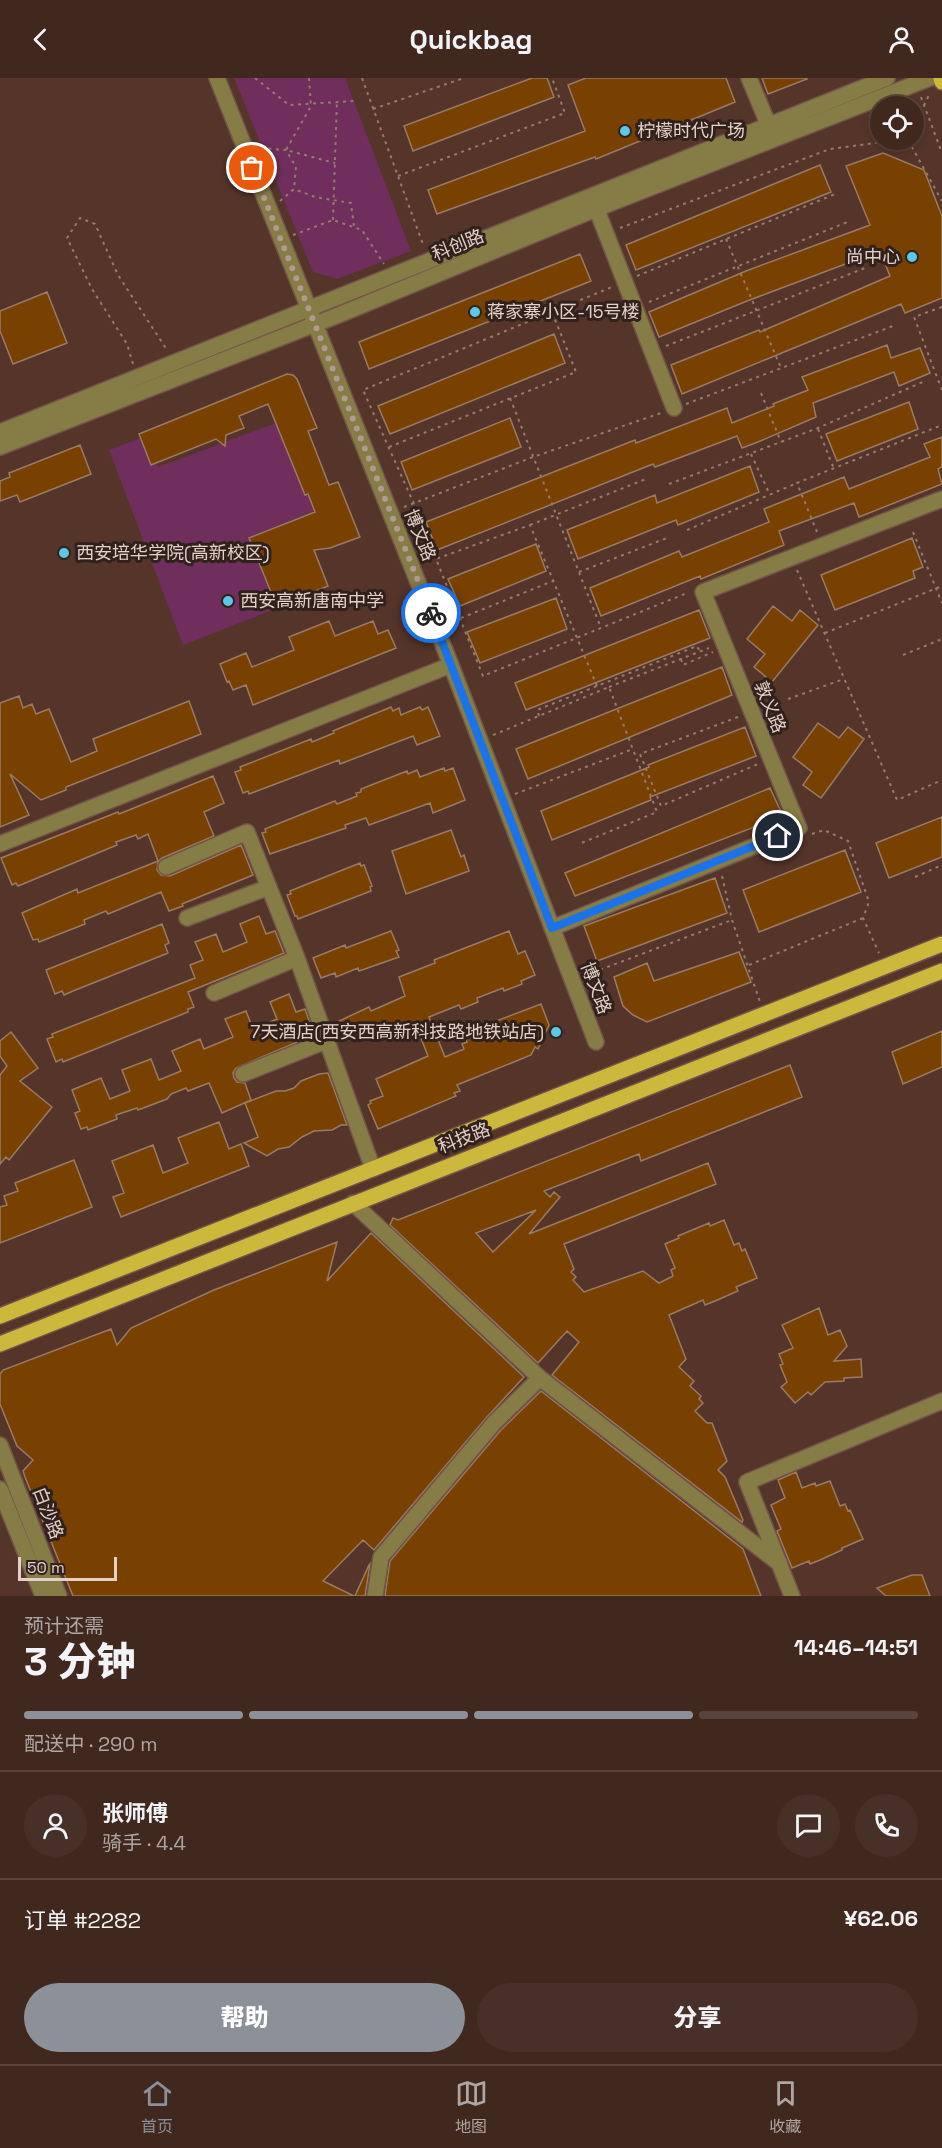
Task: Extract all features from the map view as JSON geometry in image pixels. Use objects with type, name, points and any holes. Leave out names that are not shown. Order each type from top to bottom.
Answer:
[{"type":"main road","name":"科技路","points":[[0,1316],[942,944]]},
{"type":"main road","name":"科技路","points":[[0,1344],[942,971]]},
{"type":"street","name":"博文路","points":[[217,78],[451,665],[596,1042]]},
{"type":"street","points":[[749,78],[769,126]]},
{"type":"street","name":"科创路","points":[[0,447],[315,324],[769,126],[887,78]]},
{"type":"street","name":"科创路","points":[[0,432],[429,262],[915,84],[936,81]]},
{"type":"street","points":[[594,203],[674,408]]},
{"type":"street","name":"敦义路","points":[[552,928],[798,828],[721,647],[703,592],[942,499]]},
{"type":"street","points":[[0,844],[451,665]]},
{"type":"street","points":[[166,867],[247,832],[297,958],[373,1169]]},
{"type":"street","points":[[187,918],[269,887]]},
{"type":"street","points":[[214,993],[297,958]]},
{"type":"street","points":[[243,1074],[326,1041]]},
{"type":"street","points":[[353,1203],[540,1378],[780,1564]]},
{"type":"street","points":[[375,1596],[381,1557],[494,1423],[540,1378]]},
{"type":"street","points":[[792,1596],[747,1482],[942,1401]]},
{"type":"street","name":"白沙路","points":[[0,1445],[59,1596]]},
{"type":"street","name":"白沙路","points":[[0,1489],[43,1596]]},
{"type":"path","points":[[255,78],[290,105],[338,100],[354,101]]},
{"type":"path","points":[[286,150],[310,103],[309,78]]},
{"type":"path","points":[[362,78],[429,262]]},
{"type":"path","points":[[373,110],[464,78]]},
{"type":"path","points":[[398,177],[565,113],[552,78]]},
{"type":"path","points":[[936,81],[924,105],[942,153]]},
{"type":"path","points":[[915,84],[920,96]]},
{"type":"path","points":[[333,220],[338,100]]},
{"type":"path","points":[[606,233],[830,148],[870,143]]},
{"type":"path","points":[[244,147],[286,150],[335,163]]},
{"type":"path","points":[[269,211],[294,189],[296,167],[286,150]]},
{"type":"path","points":[[914,150],[942,201]]},
{"type":"path","points":[[294,189],[351,203],[354,227]]},
{"type":"path","points":[[414,504],[363,390],[835,194]]},
{"type":"path","points":[[129,382],[133,367],[127,344],[92,289],[67,238],[80,218],[95,224],[118,275],[175,362]]},
{"type":"path","points":[[280,240],[333,220],[362,230],[392,277]]},
{"type":"path","points":[[635,308],[850,221]]},
{"type":"path","points":[[726,239],[781,368]]},
{"type":"path","points":[[652,351],[865,268]]},
{"type":"path","points":[[942,307],[914,318],[942,390]]},
{"type":"path","points":[[389,447],[576,372],[552,312]]},
{"type":"path","points":[[391,513],[533,457],[674,408],[893,326]]},
{"type":"path","points":[[669,484],[818,428],[925,381]]},
{"type":"path","points":[[761,393],[781,442]]},
{"type":"path","points":[[510,398],[601,628]]},
{"type":"path","points":[[687,530],[942,425]]},
{"type":"path","points":[[818,428],[834,468]]},
{"type":"path","points":[[751,454],[770,495]]},
{"type":"path","points":[[646,480],[436,559],[483,676],[687,593]]},
{"type":"path","points":[[797,483],[822,546]]},
{"type":"path","points":[[530,525],[597,686]]},
{"type":"path","points":[[913,532],[942,603]]},
{"type":"path","points":[[579,572],[667,538]]},
{"type":"path","points":[[792,558],[897,800],[942,780]]},
{"type":"path","points":[[460,618],[553,581]]},
{"type":"path","points":[[825,633],[942,586]]},
{"type":"path","points":[[903,655],[942,639]]},
{"type":"path","points":[[539,716],[537,710],[697,646],[700,652]]},
{"type":"path","points":[[480,740],[681,659],[721,647]]},
{"type":"path","points":[[681,659],[683,665],[721,647]]},
{"type":"path","points":[[788,699],[844,679]]},
{"type":"path","points":[[579,844],[657,812],[609,687]]},
{"type":"path","points":[[743,715],[640,754],[661,806],[761,762]]},
{"type":"path","points":[[503,798],[633,749]]},
{"type":"path","points":[[803,837],[824,830],[848,841],[869,902],[863,918],[885,966]]},
{"type":"path","points":[[915,877],[942,865]]},
{"type":"path","points":[[720,869],[732,920],[764,1015]]},
{"type":"path","points":[[749,965],[863,918]]},
{"type":"path","points":[[572,980],[732,920]]},
{"type":"shaded area","points":[[234,78],[345,78],[411,251],[337,279],[313,272]]},
{"type":"shaded area","points":[[279,422],[314,511],[253,536],[280,607],[183,645],[109,450],[146,436],[158,467]]},
{"type":"building","points":[[532,78],[547,78],[554,97],[413,151],[404,126]]},
{"type":"building","name":"柠檬时代广场","points":[[586,78],[726,78],[735,102],[596,159],[595,157],[437,214],[428,190],[585,131],[568,85]]},
{"type":"building","points":[[762,78],[806,78],[807,79],[768,94]]},
{"type":"building","points":[[883,153],[924,170],[942,216],[942,298],[905,313],[901,304],[682,394],[671,365],[759,330],[760,332],[890,276],[880,251],[659,337],[649,312],[746,271],[870,225],[846,166]]},
{"type":"building","points":[[820,165],[831,192],[636,270],[626,245]]},
{"type":"building","name":"蒋家寨小区-15号楼","points":[[580,254],[591,281],[369,369],[359,342]]},
{"type":"building","points":[[47,292],[67,343],[13,364],[0,331],[0,311]]},
{"type":"building","points":[[554,334],[565,363],[390,434],[378,406]]},
{"type":"building","points":[[887,345],[891,358],[920,348],[930,373],[899,386],[894,372],[813,403],[816,417],[758,442],[742,448],[737,436],[655,467],[653,464],[437,550],[426,522],[635,440],[636,443],[727,408],[732,423],[808,390],[802,377]]},
{"type":"building","points":[[287,374],[297,379],[317,428],[308,431],[329,485],[338,482],[360,537],[330,548],[314,550],[328,586],[277,607],[249,538],[315,512],[308,494],[305,495],[268,404],[239,416],[244,428],[226,435],[225,446],[216,439],[151,465],[139,434]]},
{"type":"building","points":[[909,402],[918,429],[837,461],[826,434]]},
{"type":"building","points":[[510,418],[521,447],[412,490],[401,462]]},
{"type":"building","points":[[942,437],[942,467],[938,469],[942,484],[859,517],[854,503],[779,531],[784,545],[601,616],[590,588],[679,551],[682,557],[769,522],[764,509],[844,477],[849,489],[930,457],[924,444]]},
{"type":"building","points":[[80,445],[91,474],[20,502],[17,495],[0,501],[0,481],[10,477],[9,473]]},
{"type":"building","points":[[750,466],[759,492],[678,525],[676,520],[578,559],[567,530],[655,495],[657,503]]},
{"type":"building","points":[[912,538],[923,567],[913,571],[915,578],[835,610],[821,575]]},
{"type":"building","points":[[536,544],[546,571],[460,606],[448,579]]},
{"type":"building","points":[[556,598],[567,629],[480,663],[467,632]]},
{"type":"building","points":[[773,606],[792,621],[800,610],[818,625],[772,682],[754,667],[765,654],[747,639]]},
{"type":"building","points":[[699,610],[710,638],[526,710],[515,683]]},
{"type":"building","points":[[329,621],[335,636],[373,621],[378,634],[388,630],[396,648],[253,705],[246,685],[233,690],[229,681],[227,682],[220,664],[246,653],[252,667],[294,650],[289,637]]},
{"type":"building","points":[[722,667],[732,695],[528,779],[516,749]]},
{"type":"building","points":[[19,696],[23,708],[32,704],[36,714],[49,709],[71,762],[97,751],[93,739],[189,701],[201,734],[66,787],[66,790],[41,800],[10,774],[29,815],[0,827],[0,703]]},
{"type":"building","points":[[391,707],[393,711],[399,708],[401,715],[420,707],[422,710],[428,707],[440,736],[417,745],[413,736],[340,764],[339,760],[249,794],[248,791],[243,793],[235,772],[241,770],[240,767],[311,739],[312,742]]},
{"type":"building","points":[[818,723],[839,738],[848,727],[864,739],[821,798],[803,785],[812,772],[793,757]]},
{"type":"building","points":[[745,727],[756,756],[650,797],[651,800],[552,840],[541,811]]},
{"type":"building","points":[[444,768],[445,771],[453,768],[465,800],[433,813],[430,803],[369,825],[366,818],[345,825],[346,828],[270,854],[262,833],[266,832],[265,829],[335,801],[337,804],[357,796],[356,793],[361,792],[361,789],[407,771],[408,774],[417,770],[420,777]]},
{"type":"building","points":[[213,776],[224,803],[204,812],[214,836],[162,858],[158,862],[157,870],[161,875],[170,876],[241,845],[253,875],[169,911],[161,892],[108,914],[106,911],[84,920],[85,924],[39,942],[38,939],[33,940],[22,913],[77,889],[78,893],[158,861],[148,834],[138,839],[136,835],[116,842],[117,845],[18,886],[16,883],[12,885],[1,858]]},
{"type":"building","points":[[770,788],[783,816],[575,896],[565,873]]},
{"type":"building","points":[[942,817],[942,857],[889,878],[876,843]]},
{"type":"building","points":[[451,830],[461,857],[464,855],[469,871],[406,894],[392,851]]},
{"type":"building","points":[[845,850],[861,892],[759,932],[743,890]]},
{"type":"building","points":[[360,863],[361,866],[364,865],[372,886],[371,891],[298,919],[295,916],[287,895],[291,894],[290,891]]},
{"type":"building","points":[[715,878],[727,913],[597,961],[584,926]]},
{"type":"building","points":[[259,916],[266,934],[275,931],[284,953],[188,992],[194,1007],[188,1009],[188,1012],[63,1062],[62,1059],[56,1062],[47,1039],[53,1037],[52,1034],[195,978],[190,965],[203,960],[195,942],[216,934],[223,952],[247,942],[240,924]]},
{"type":"building","points":[[162,924],[169,943],[165,945],[168,953],[64,995],[62,991],[55,994],[46,970]]},
{"type":"building","points":[[391,931],[399,950],[396,951],[399,957],[359,971],[358,968],[336,977],[335,973],[321,978],[313,958],[345,945],[346,948]]},
{"type":"building","points":[[509,931],[518,954],[525,951],[535,975],[521,981],[522,984],[504,991],[503,988],[477,998],[478,1002],[461,1009],[459,1005],[429,1017],[445,1057],[464,1049],[462,1044],[467,1042],[465,1038],[479,1031],[478,1028],[541,1004],[549,1025],[538,1049],[535,1047],[531,1055],[457,1085],[460,1091],[454,1093],[456,1096],[378,1129],[368,1105],[370,1101],[383,1096],[376,1079],[428,1056],[415,1023],[384,1034],[383,1030],[361,1040],[359,1035],[347,1040],[339,1021],[369,1007],[371,1011],[405,996],[399,977],[435,963],[434,960]]},
{"type":"building","points":[[739,952],[751,982],[647,1022],[633,1015],[623,1006],[614,977],[647,963],[654,981]]},
{"type":"building","points":[[289,994],[296,1012],[305,1009],[314,1035],[236,1068],[233,1073],[234,1078],[237,1082],[245,1083],[251,1100],[222,1113],[209,1083],[188,1091],[186,1088],[171,1094],[167,1099],[138,1110],[137,1108],[116,1115],[117,1119],[88,1130],[87,1127],[81,1129],[75,1113],[80,1111],[72,1090],[101,1078],[110,1099],[130,1091],[122,1070],[151,1059],[159,1080],[181,1071],[172,1051],[200,1039],[204,1049],[233,1037],[225,1019],[246,1011],[253,1029],[277,1019],[270,1002]]},
{"type":"building","points":[[942,1031],[942,1067],[903,1084],[892,1052]]},
{"type":"building","points":[[11,1032],[38,1068],[20,1081],[52,1107],[9,1160],[6,1157],[0,1164],[0,1075],[7,1066],[0,1056],[0,1041]]},
{"type":"building","points":[[790,1065],[802,1097],[641,1161],[639,1154],[544,1191],[550,1197],[554,1192],[560,1197],[529,1234],[708,1163],[716,1184],[564,1244],[574,1269],[571,1272],[576,1277],[573,1280],[584,1292],[643,1271],[659,1283],[673,1276],[671,1270],[675,1268],[665,1244],[709,1223],[710,1226],[724,1220],[734,1245],[739,1243],[742,1251],[745,1249],[757,1278],[736,1287],[738,1291],[715,1301],[705,1305],[703,1300],[669,1315],[686,1359],[679,1367],[694,1381],[690,1386],[701,1396],[699,1399],[703,1403],[695,1411],[707,1423],[712,1423],[727,1461],[718,1470],[725,1477],[742,1522],[552,1375],[579,1342],[567,1331],[538,1363],[390,1225],[393,1218],[398,1220]],"holes":[[[536,1210],[493,1252],[476,1233]]]},
{"type":"building","points":[[328,1073],[347,1125],[341,1125],[332,1130],[314,1131],[289,1147],[278,1149],[267,1156],[244,1143],[258,1137],[245,1103],[276,1091],[294,1088],[301,1081]]},
{"type":"building","points":[[219,1122],[229,1149],[241,1144],[249,1166],[121,1217],[113,1197],[124,1193],[112,1161],[153,1145],[163,1173],[188,1163],[178,1138]]},
{"type":"building","points":[[74,1160],[92,1207],[0,1243],[0,1207],[7,1205],[4,1196],[18,1191],[15,1183]]},
{"type":"building","points":[[371,1233],[524,1377],[374,1550],[363,1540],[323,1581],[354,1596],[73,1596],[23,1471],[33,1460],[17,1446],[0,1404],[0,1374],[3,1370],[111,1329],[117,1345],[131,1328],[214,1290],[337,1242],[327,1281]]},
{"type":"building","points":[[819,1308],[828,1335],[840,1330],[847,1346],[834,1361],[861,1359],[862,1377],[825,1382],[811,1395],[808,1392],[795,1403],[781,1387],[787,1382],[780,1365],[783,1364],[779,1354],[793,1348],[782,1325]]},
{"type":"building","points":[[541,1391],[743,1549],[761,1596],[385,1596],[390,1561],[501,1430]]},
{"type":"building","points":[[796,1472],[802,1488],[830,1481],[840,1506],[845,1504],[848,1511],[850,1510],[863,1539],[820,1560],[810,1564],[809,1561],[792,1568],[777,1531],[781,1529],[771,1505],[785,1498],[778,1480]]},
{"type":"building","points":[[369,1565],[365,1596],[355,1596]]},
{"type":"building","points":[[912,1575],[922,1575],[930,1596],[886,1596],[877,1588]]},
{"type":"way so far","points":[[252,168],[431,613]]},
{"type":"place","name":"柠檬时代广场","points":[[625,131]]},
{"type":"place","name":"尚中心","points":[[912,257]]},
{"type":"place","name":"蒋家寨小区-15号楼","points":[[475,312]]},
{"type":"place","name":"西安培华学院(高新校区)","points":[[64,553]]},
{"type":"place","name":"西安高新唐南中学","points":[[228,601]]},
{"type":"place","name":"7天酒店(西安西高新科技路地铁站店)","points":[[556,1032]]},
{"type":"route","points":[[431,613],[552,928],[778,836]]}]
